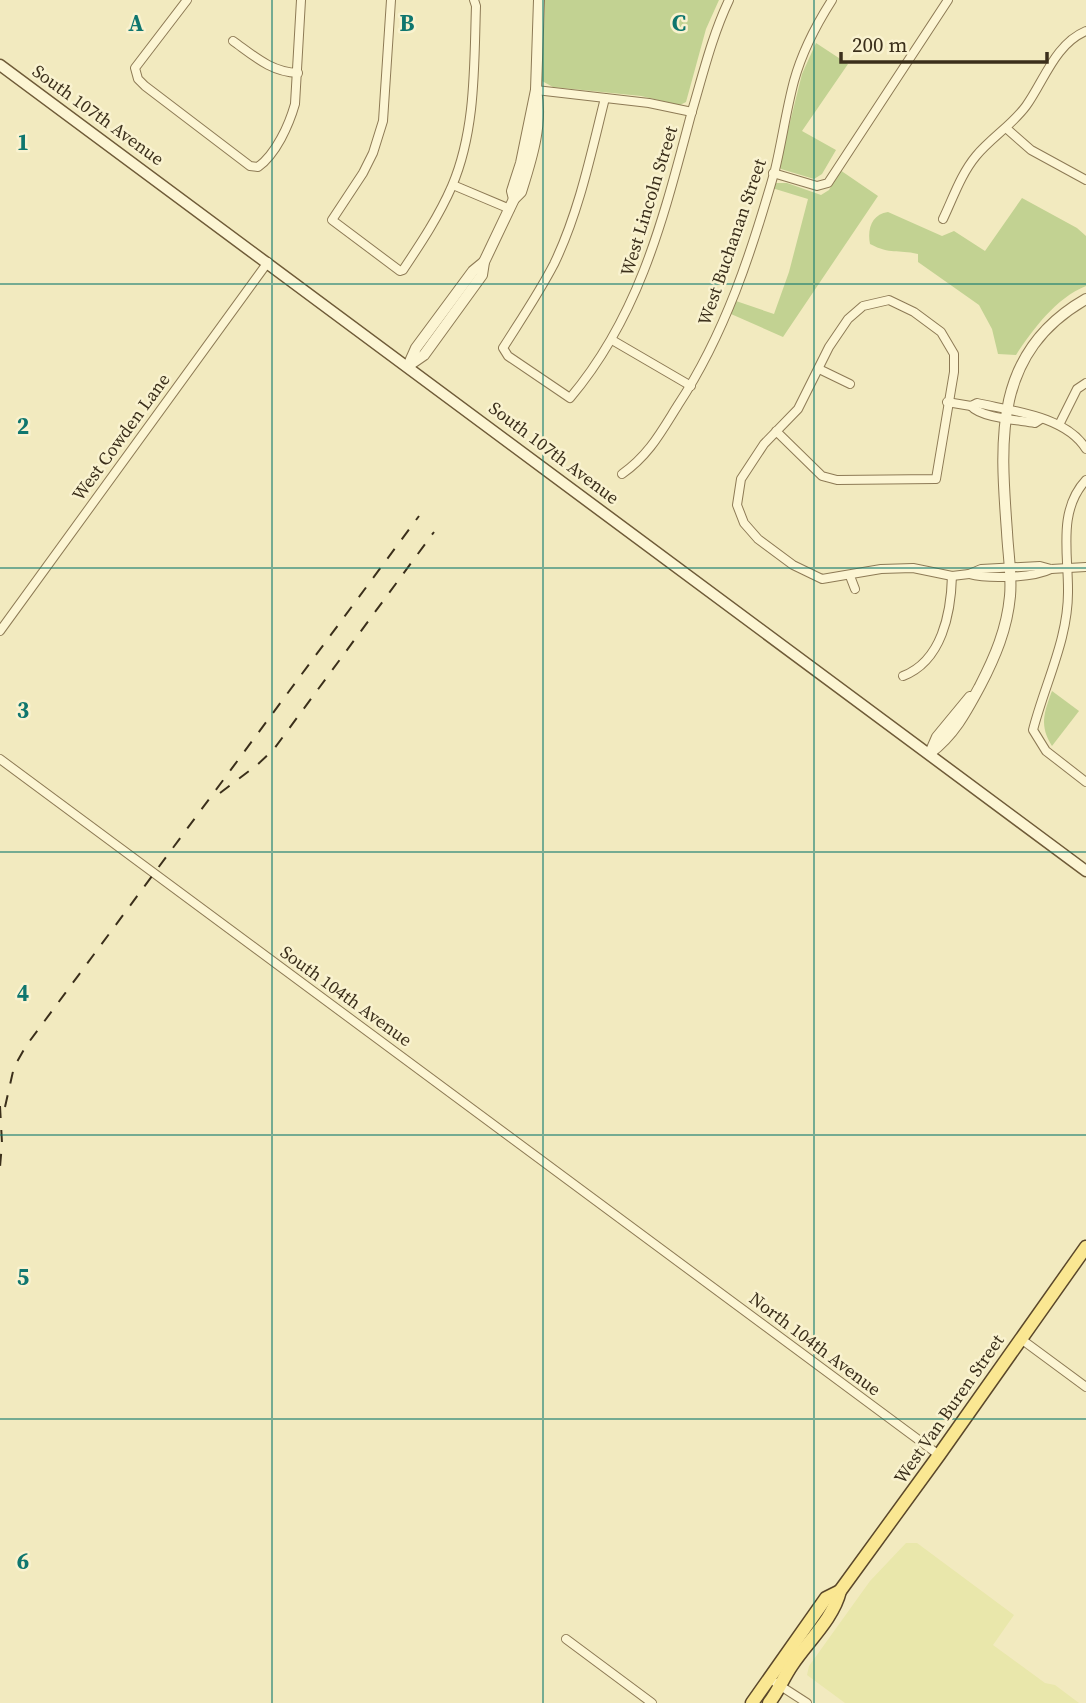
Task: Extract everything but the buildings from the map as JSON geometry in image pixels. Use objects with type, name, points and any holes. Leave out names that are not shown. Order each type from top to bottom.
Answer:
[{"type":"main road","name":"South 107th Avenue","points":[[0,65],[1086,871]]},
{"type":"main road","name":"West Van Buren Street","points":[[769,1703],[782,1686],[791,1665],[836,1604],[840,1591],[1086,1247]]},
{"type":"main road","name":"West Van Buren Street","points":[[752,1703],[826,1598],[840,1591]]},
{"type":"main road","points":[[782,1686],[785,1663],[805,1635],[806,1626]]},
{"type":"street","points":[[187,0],[135,68],[138,79],[250,166],[258,167],[275,147],[295,104],[301,0]]},
{"type":"street","points":[[391,0],[387,91],[380,131],[363,173],[332,220],[400,271],[423,241],[453,185],[467,138],[472,99],[474,0]]},
{"type":"street","points":[[408,366],[424,355],[482,275],[484,262],[512,204],[512,191],[521,163],[536,90],[539,0]]},
{"type":"street","name":"West Lincoln Street","points":[[605,98],[579,200],[567,232],[553,265],[503,348],[508,356],[570,398],[612,340],[653,253],[709,52],[729,0]]},
{"type":"street","name":"West Buchanan Street","points":[[622,474],[641,461],[691,386],[724,322],[774,173],[794,79],[808,42],[832,0]]},
{"type":"street","points":[[774,173],[817,186],[828,183],[948,0]]},
{"type":"street","points":[[943,219],[971,163],[1025,107],[1063,48],[1085,31]]},
{"type":"street","points":[[233,41],[270,68],[284,73],[298,73]]},
{"type":"street","points":[[536,90],[649,103],[692,112]]},
{"type":"street","points":[[1006,128],[1031,150],[1086,180]]},
{"type":"street","points":[[453,185],[512,204]]},
{"type":"street","name":"West Cowden Lane","points":[[0,631],[268,262]]},
{"type":"street","points":[[930,753],[945,742],[961,721],[1002,637],[1010,596],[1002,468],[1005,414],[1019,367],[1046,327],[1086,299]]},
{"type":"street","points":[[776,431],[822,476],[837,480],[936,479],[954,372],[954,354],[942,332],[915,312],[889,300],[863,306],[848,319],[829,347],[798,409],[776,431],[764,444],[741,479],[737,505],[744,523],[758,538],[793,565],[822,579],[881,569],[913,568],[952,576],[969,574],[982,578],[1010,571],[1042,573],[1051,569],[1086,567]]},
{"type":"street","points":[[612,340],[691,386]]},
{"type":"street","points":[[819,369],[850,384]]},
{"type":"street","points":[[1059,425],[1077,388],[1086,383]]},
{"type":"street","points":[[947,402],[971,406],[976,412],[1005,414],[1035,423],[1041,419],[1059,425],[1077,436],[1086,449]]},
{"type":"street","points":[[1085,778],[1046,751],[1032,730],[1055,664],[1065,622],[1068,517],[1072,500],[1086,480]]},
{"type":"street","points":[[850,576],[855,589]]},
{"type":"street","points":[[903,676],[916,671],[926,661],[942,635],[952,576]]},
{"type":"street","name":"South 104th Avenue","points":[[0,759],[673,1259]]},
{"type":"street","name":"North 104th Avenue","points":[[673,1259],[939,1455]]},
{"type":"street","points":[[1020,1339],[1086,1387]]},
{"type":"street","points":[[566,1639],[652,1703]]},
{"type":"street","points":[[767,1679],[807,1703]]},
{"type":"shaded area","points":[[906,1543],[917,1543],[1014,1615],[993,1645],[1045,1683],[1055,1685],[1079,1703],[845,1703],[807,1675],[809,1666],[870,1581]]},
{"type":"green space","points":[[545,0],[719,0],[706,29],[686,102],[680,105],[641,96],[553,87],[542,81]]},
{"type":"green space","points":[[816,43],[848,64],[802,131],[836,150],[822,174],[814,179],[781,169],[779,166],[802,74]]},
{"type":"green space","points":[[840,170],[878,196],[783,337],[731,314],[736,301],[774,314],[789,272],[808,199],[772,188],[774,183],[787,183],[821,195],[829,190]]},
{"type":"green space","points":[[1022,198],[1077,228],[1086,236],[1086,286],[1055,306],[1016,355],[998,354],[992,329],[979,305],[918,262],[918,254],[889,251],[870,244],[869,233],[874,219],[888,212],[942,236],[954,231],[985,251]]},
{"type":"green space","points":[[1052,691],[1079,711],[1052,746],[1045,732],[1044,719]]},
{"type":"railway","points":[[5,1107],[14,1067],[26,1046],[419,516]]},
{"type":"railway","points":[[220,793],[274,749],[434,532]]},
{"type":"railway","points":[[0,1106],[0,1167]]}]
